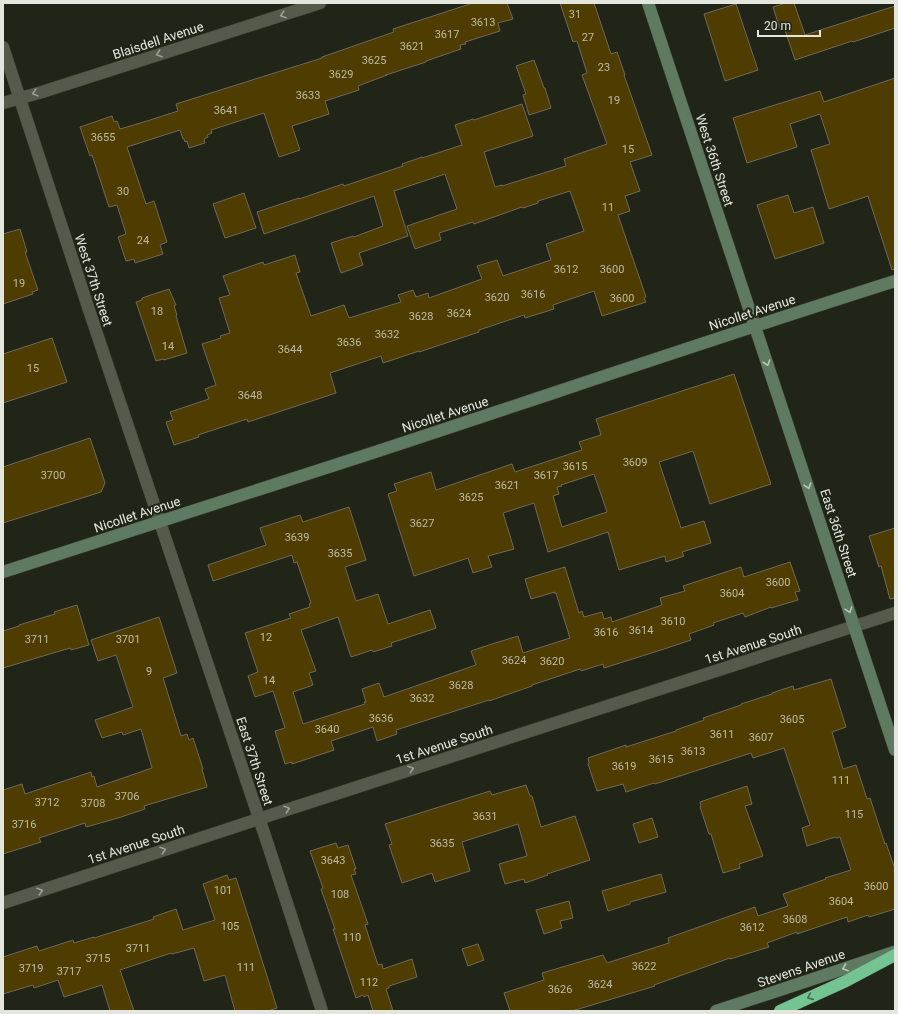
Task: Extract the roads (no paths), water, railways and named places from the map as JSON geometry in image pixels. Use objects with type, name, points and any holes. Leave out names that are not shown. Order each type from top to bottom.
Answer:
[{"type":"highway","points":[[780,1011],[846,981],[895,955]]},
{"type":"street","name":"Blaisdell Avenue","points":[[3,103],[42,92],[320,3]]},
{"type":"street","name":"West 36th Street","points":[[648,3],[755,326]]},
{"type":"street","name":"West 37th Street","points":[[3,47],[160,521]]},
{"type":"street","name":"Nicollet Avenue","points":[[3,572],[895,281]]},
{"type":"street","name":"East 36th Street","points":[[755,326],[895,750]]},
{"type":"street","name":"East 37th Street","points":[[160,521],[322,1011]]},
{"type":"street","name":"1st Avenue South","points":[[3,903],[259,818],[895,613]]},
{"type":"street","name":"Stevens Avenue","points":[[716,1011],[784,990],[895,951]]}]
